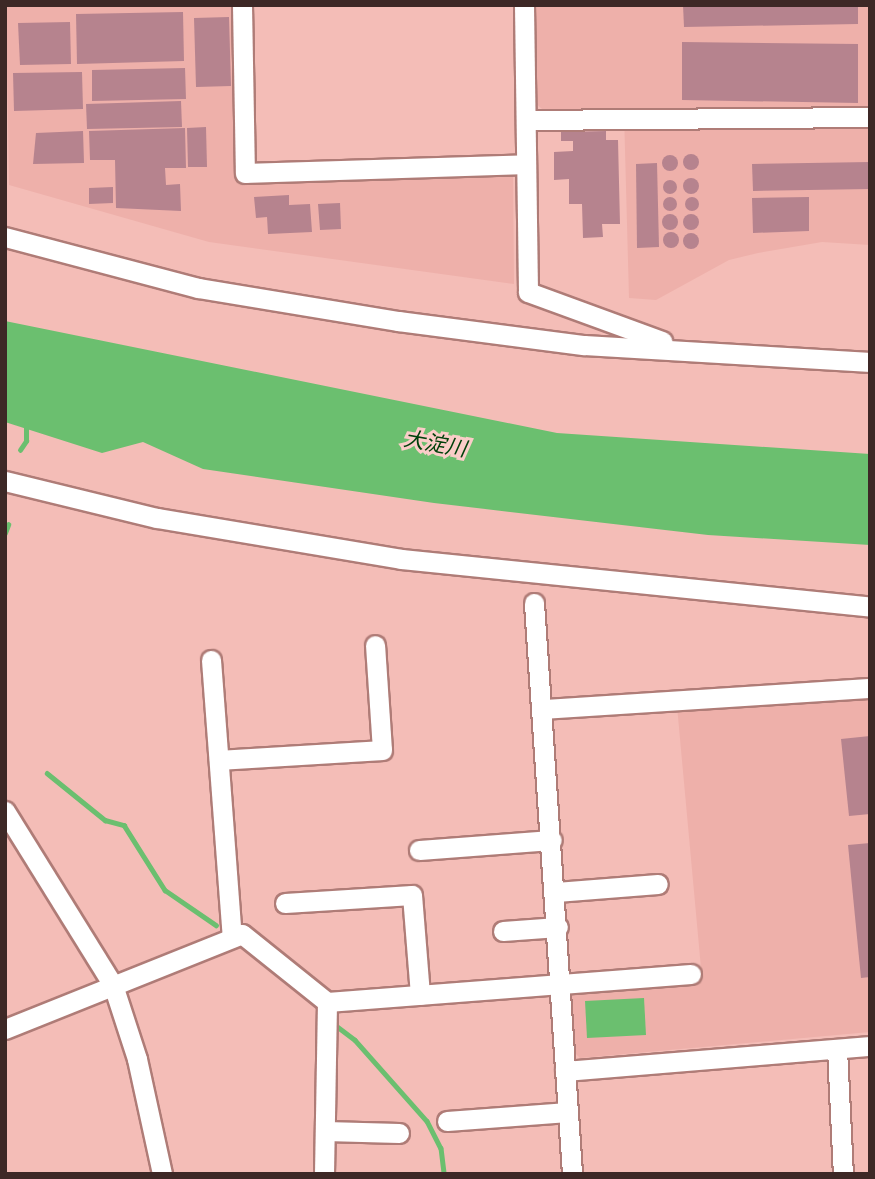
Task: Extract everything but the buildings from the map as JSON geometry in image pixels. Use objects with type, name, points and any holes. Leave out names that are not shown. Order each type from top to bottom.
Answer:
[{"type":"street","points":[[242,5],[245,173],[526,164]]},
{"type":"street","points":[[524,5],[528,292],[652,341],[870,351]]},
{"type":"street","points":[[526,120],[870,117]]},
{"type":"street","points":[[5,237],[198,288],[398,321],[584,345],[870,362]]},
{"type":"street","points":[[5,481],[157,517],[401,559],[870,607]]},
{"type":"street","points":[[534,603],[544,709],[572,1174]]},
{"type":"street","points":[[219,760],[382,750],[375,645]]},
{"type":"street","points":[[211,660],[232,937]]},
{"type":"street","points":[[544,709],[870,688]]},
{"type":"street","points":[[5,811],[113,985],[137,1059],[162,1174]]},
{"type":"street","points":[[419,850],[552,840]]},
{"type":"street","points":[[556,892],[658,884]]},
{"type":"street","points":[[285,903],[412,895],[421,995]]},
{"type":"street","points":[[503,931],[558,927]]},
{"type":"street","points":[[5,1029],[242,934],[327,1002],[691,974]]},
{"type":"street","points":[[324,1174],[327,1002]]},
{"type":"street","points":[[565,1071],[870,1046]]},
{"type":"street","points":[[836,1049],[843,1174]]},
{"type":"street","points":[[447,1121],[568,1112]]},
{"type":"street","points":[[325,1131],[399,1133]]},
{"type":"shaded area","points":[[6,5],[236,5],[241,182],[513,170],[514,284],[209,242],[9,185]]},
{"type":"shaded area","points":[[535,5],[870,5],[870,245],[822,242],[758,253],[729,260],[656,300],[629,298],[624,113],[548,114],[535,103]]},
{"type":"shaded area","points":[[870,696],[870,1032],[580,1058],[574,1052],[566,996],[570,989],[702,979],[677,706]]},
{"type":"water","name":"大淀川","points":[[5,321],[557,433],[870,454],[870,545],[708,535],[434,503],[203,469],[143,442],[102,453],[5,422]]},
{"type":"water","points":[[644,998],[646,1035],[587,1038],[585,1001]]},
{"type":"waterway","points":[[20,450],[26,441],[26,425]]},
{"type":"waterway","points":[[5,533],[8,525]]},
{"type":"waterway","points":[[47,773],[105,820],[124,825],[165,890],[216,925]]},
{"type":"waterway","points":[[334,1024],[355,1040],[427,1121],[441,1148],[444,1174]]}]
